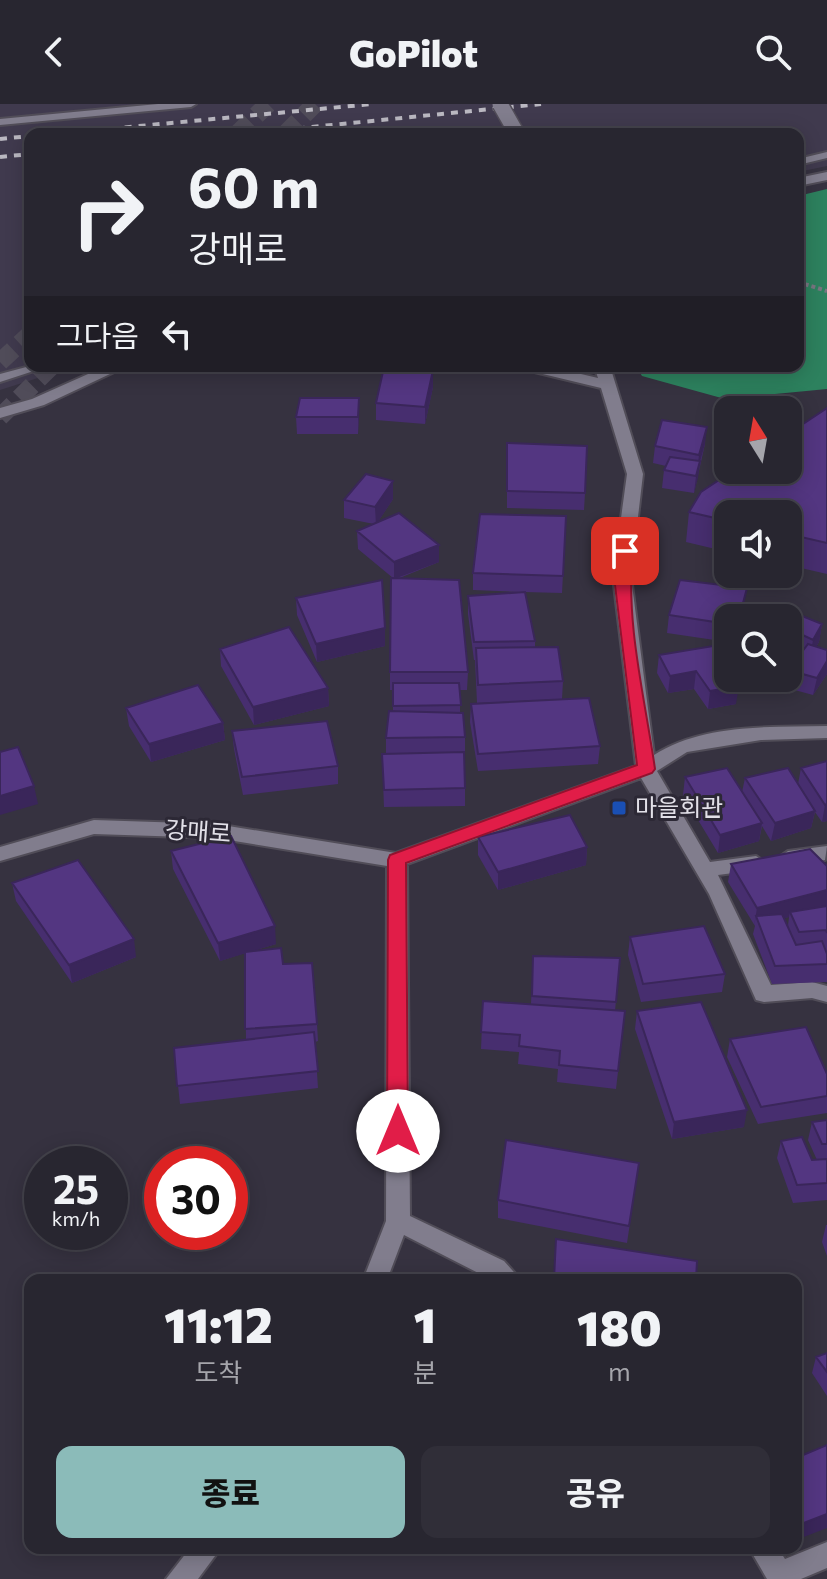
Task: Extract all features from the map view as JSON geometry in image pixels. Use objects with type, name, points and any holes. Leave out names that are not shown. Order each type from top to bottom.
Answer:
[{"type":"street","points":[[500,104],[514,128]]},
{"type":"street","points":[[804,181],[827,176]]},
{"type":"street","points":[[0,413],[38,402],[106,372]]},
{"type":"street","points":[[574,372],[605,376],[635,474],[622,577],[646,769],[705,870],[764,994],[812,990],[827,994]]},
{"type":"street","name":"강매로","points":[[0,854],[94,827],[216,831],[397,860],[646,769],[682,746],[761,734],[827,732]]},
{"type":"street","points":[[705,870],[825,853]]},
{"type":"street","points":[[377,1274],[398,1221],[397,860]]},
{"type":"street","points":[[398,1221],[502,1274]]},
{"type":"street","points":[[180,1579],[203,1554]]},
{"type":"street","points":[[766,1554],[782,1576],[827,1555]]},
{"type":"lane","points":[[0,122],[191,104]]},
{"type":"lane","points":[[804,161],[827,155]]},
{"type":"lane","points":[[0,378],[24,371]]},
{"type":"path","points":[[804,284],[827,291]]},
{"type":"shaded area","points":[[0,104],[827,104],[827,166],[804,171],[804,128],[24,128],[24,372],[57,372],[0,390]]},
{"type":"green space","points":[[827,189],[827,389],[756,396],[714,396],[642,376],[640,372],[804,372],[804,195]]},
{"type":"building","points":[[383,372],[433,372],[425,407],[376,403]]},
{"type":"building","points":[[300,398],[359,398],[358,417],[296,417]]},
{"type":"building","points":[[827,408],[827,543],[802,537],[802,500],[714,500],[714,518],[689,512],[701,492],[714,483],[802,484],[802,425]]},
{"type":"building","points":[[662,420],[707,427],[699,455],[655,446]]},
{"type":"building","points":[[507,443],[587,446],[585,493],[507,491]]},
{"type":"building","points":[[670,457],[700,461],[696,476],[664,470]]},
{"type":"building","points":[[366,474],[393,481],[375,507],[344,500]]},
{"type":"building","points":[[399,513],[439,545],[394,562],[357,531]]},
{"type":"building","points":[[480,514],[566,516],[563,576],[473,573]]},
{"type":"building","points":[[391,578],[459,580],[468,672],[390,672]]},
{"type":"building","points":[[382,580],[385,628],[316,644],[296,598]]},
{"type":"building","points":[[680,580],[714,584],[714,588],[747,588],[743,604],[714,604],[714,622],[669,615]]},
{"type":"building","points":[[525,592],[535,641],[474,642],[468,596]]},
{"type":"building","points":[[802,616],[822,624],[813,640],[802,635]]},
{"type":"building","points":[[289,627],[328,688],[253,707],[220,649]]},
{"type":"building","points":[[808,644],[827,650],[827,661],[817,678],[802,674],[802,652]]},
{"type":"building","points":[[714,646],[714,690],[710,691],[696,671],[670,676],[659,655]]},
{"type":"building","points":[[558,647],[563,681],[478,685],[476,648]]},
{"type":"building","points":[[393,683],[459,683],[461,705],[393,706]]},
{"type":"building","points":[[198,685],[223,723],[149,744],[126,708]]},
{"type":"building","points":[[589,698],[600,746],[478,754],[471,704]]},
{"type":"building","points":[[389,711],[463,713],[465,737],[386,738]]},
{"type":"building","points":[[327,721],[338,766],[242,777],[232,731]]},
{"type":"building","points":[[18,747],[34,786],[0,796],[0,752]]},
{"type":"building","points":[[464,752],[465,788],[384,790],[382,754]]},
{"type":"building","points":[[827,761],[827,804],[825,805],[801,768]]},
{"type":"building","points":[[727,768],[762,823],[720,835],[685,777]]},
{"type":"building","points":[[788,768],[815,811],[775,823],[745,778]]},
{"type":"building","points":[[570,815],[587,847],[498,872],[478,837]]},
{"type":"building","points":[[231,836],[275,926],[218,943],[171,851]]},
{"type":"building","points":[[810,849],[827,866],[827,890],[757,908],[731,864]]},
{"type":"building","points":[[78,860],[134,939],[69,965],[12,883]]},
{"type":"building","points":[[827,906],[827,933],[826,930],[799,932],[790,912]]},
{"type":"building","points":[[782,914],[796,945],[822,941],[827,964],[775,966],[756,916]]},
{"type":"building","points":[[704,926],[725,974],[643,984],[630,937]]},
{"type":"building","points":[[281,948],[283,964],[312,963],[317,1024],[245,1029],[245,952]]},
{"type":"building","points":[[533,956],[620,958],[616,1002],[532,996]]},
{"type":"building","points":[[483,1001],[625,1011],[618,1071],[559,1065],[560,1051],[519,1046],[520,1035],[481,1032]]},
{"type":"building","points":[[701,1002],[747,1110],[674,1122],[637,1011]]},
{"type":"building","points":[[806,1027],[827,1074],[827,1096],[761,1107],[730,1039]]},
{"type":"building","points":[[314,1032],[318,1071],[177,1086],[174,1048]]},
{"type":"building","points":[[827,1120],[827,1144],[822,1144],[812,1122]]},
{"type":"building","points":[[802,1137],[812,1160],[827,1159],[827,1183],[797,1185],[781,1141]]},
{"type":"building","points":[[506,1140],[639,1163],[629,1226],[498,1200]]},
{"type":"building","points":[[556,1239],[697,1261],[696,1274],[554,1274]]},
{"type":"building","points":[[827,1353],[827,1372],[816,1357]]},
{"type":"building","points":[[827,1445],[827,1514],[802,1524],[802,1455]]},
{"type":"tunnel","points":[[243,128],[268,104]]},
{"type":"tunnel","points":[[291,128],[315,104]]},
{"type":"tunnel","points":[[0,362],[24,340]]},
{"type":"tunnel","points":[[0,417],[46,372]]},
{"type":"railway","points":[[118,128],[372,104]]},
{"type":"railway","points":[[302,128],[541,104]]},
{"type":"railway","points":[[0,139],[24,137]]},
{"type":"railway","points":[[0,157],[24,155]]},
{"type":"place","name":"마을회관","points":[[619,808]]},
{"type":"route","points":[[398,1131],[397,860],[646,769],[628,644],[622,577],[625,551]]}]
